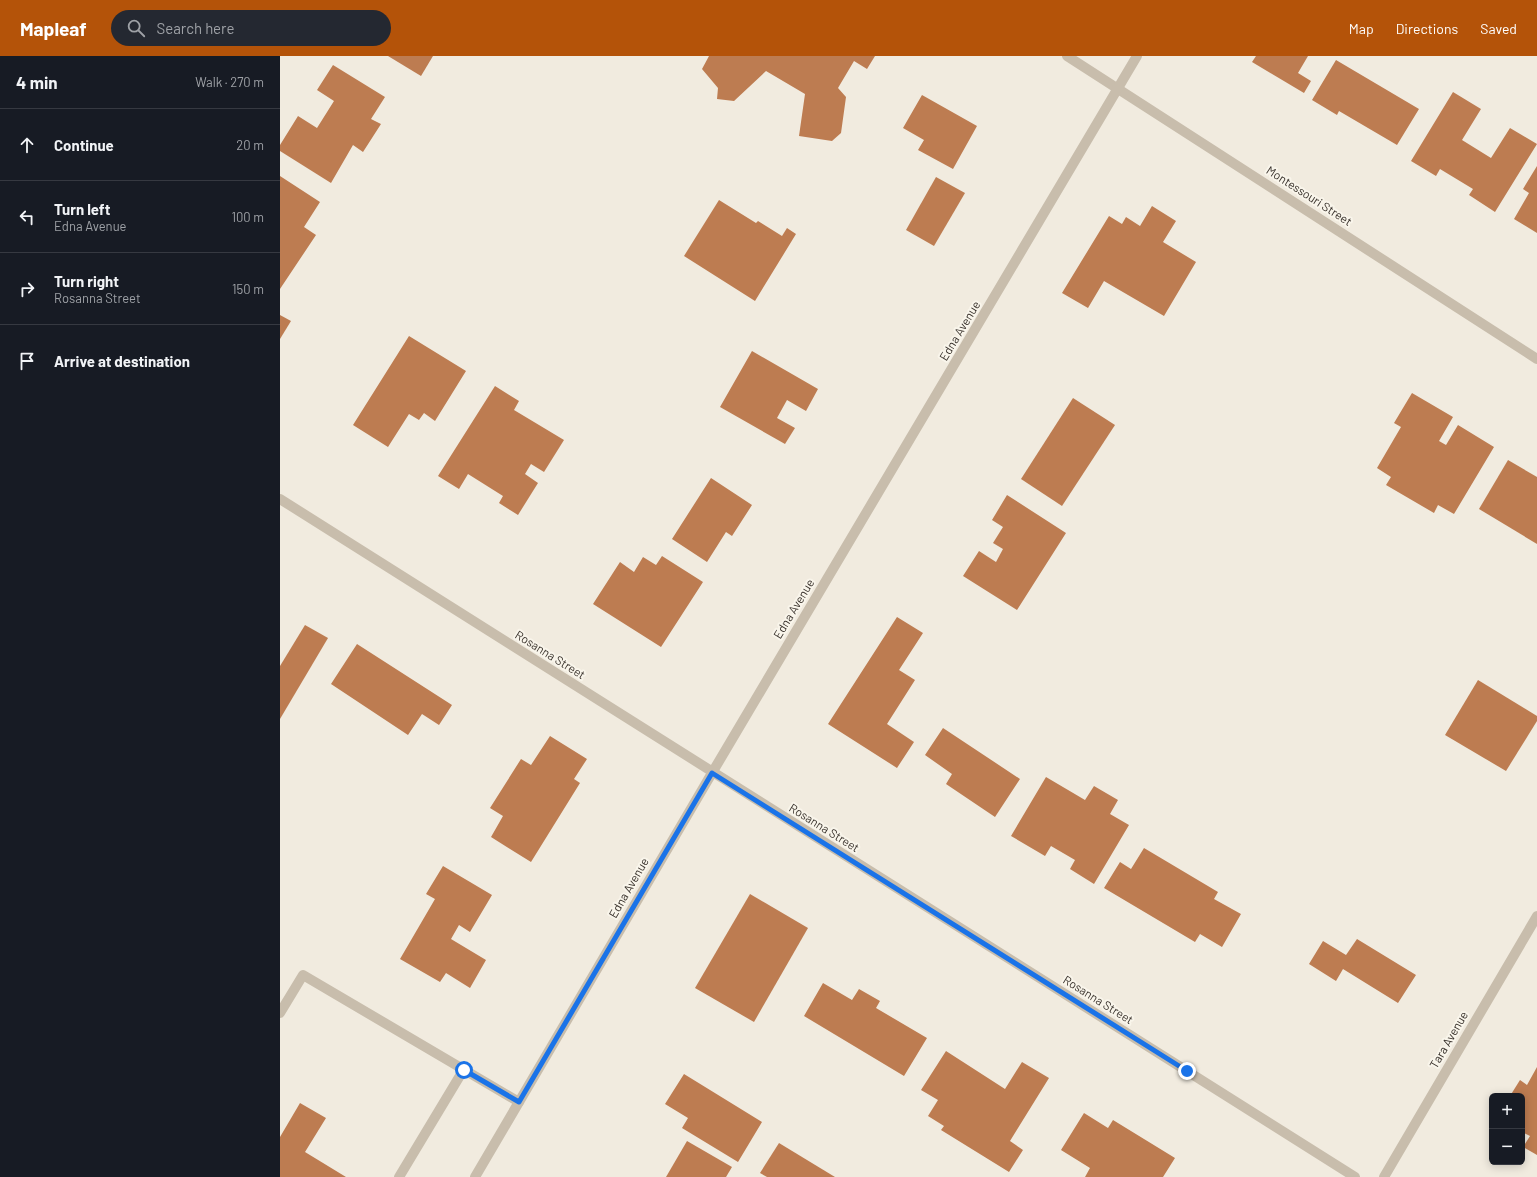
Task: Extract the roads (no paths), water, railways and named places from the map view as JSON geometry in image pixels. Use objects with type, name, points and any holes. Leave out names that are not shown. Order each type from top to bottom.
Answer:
[{"type":"street","name":"Montessouri Street","points":[[1067,56],[1119,88],[1537,359]]},
{"type":"street","name":"Edna Avenue","points":[[475,1177],[712,773],[1137,56]]},
{"type":"street","name":"Rosanna Street","points":[[280,499],[712,773],[1355,1177]]},
{"type":"street","name":"Tara Avenue","points":[[1384,1177],[1537,916]]},
{"type":"street","points":[[280,1013],[303,975],[519,1102]]},
{"type":"street","points":[[399,1177],[464,1070]]}]
